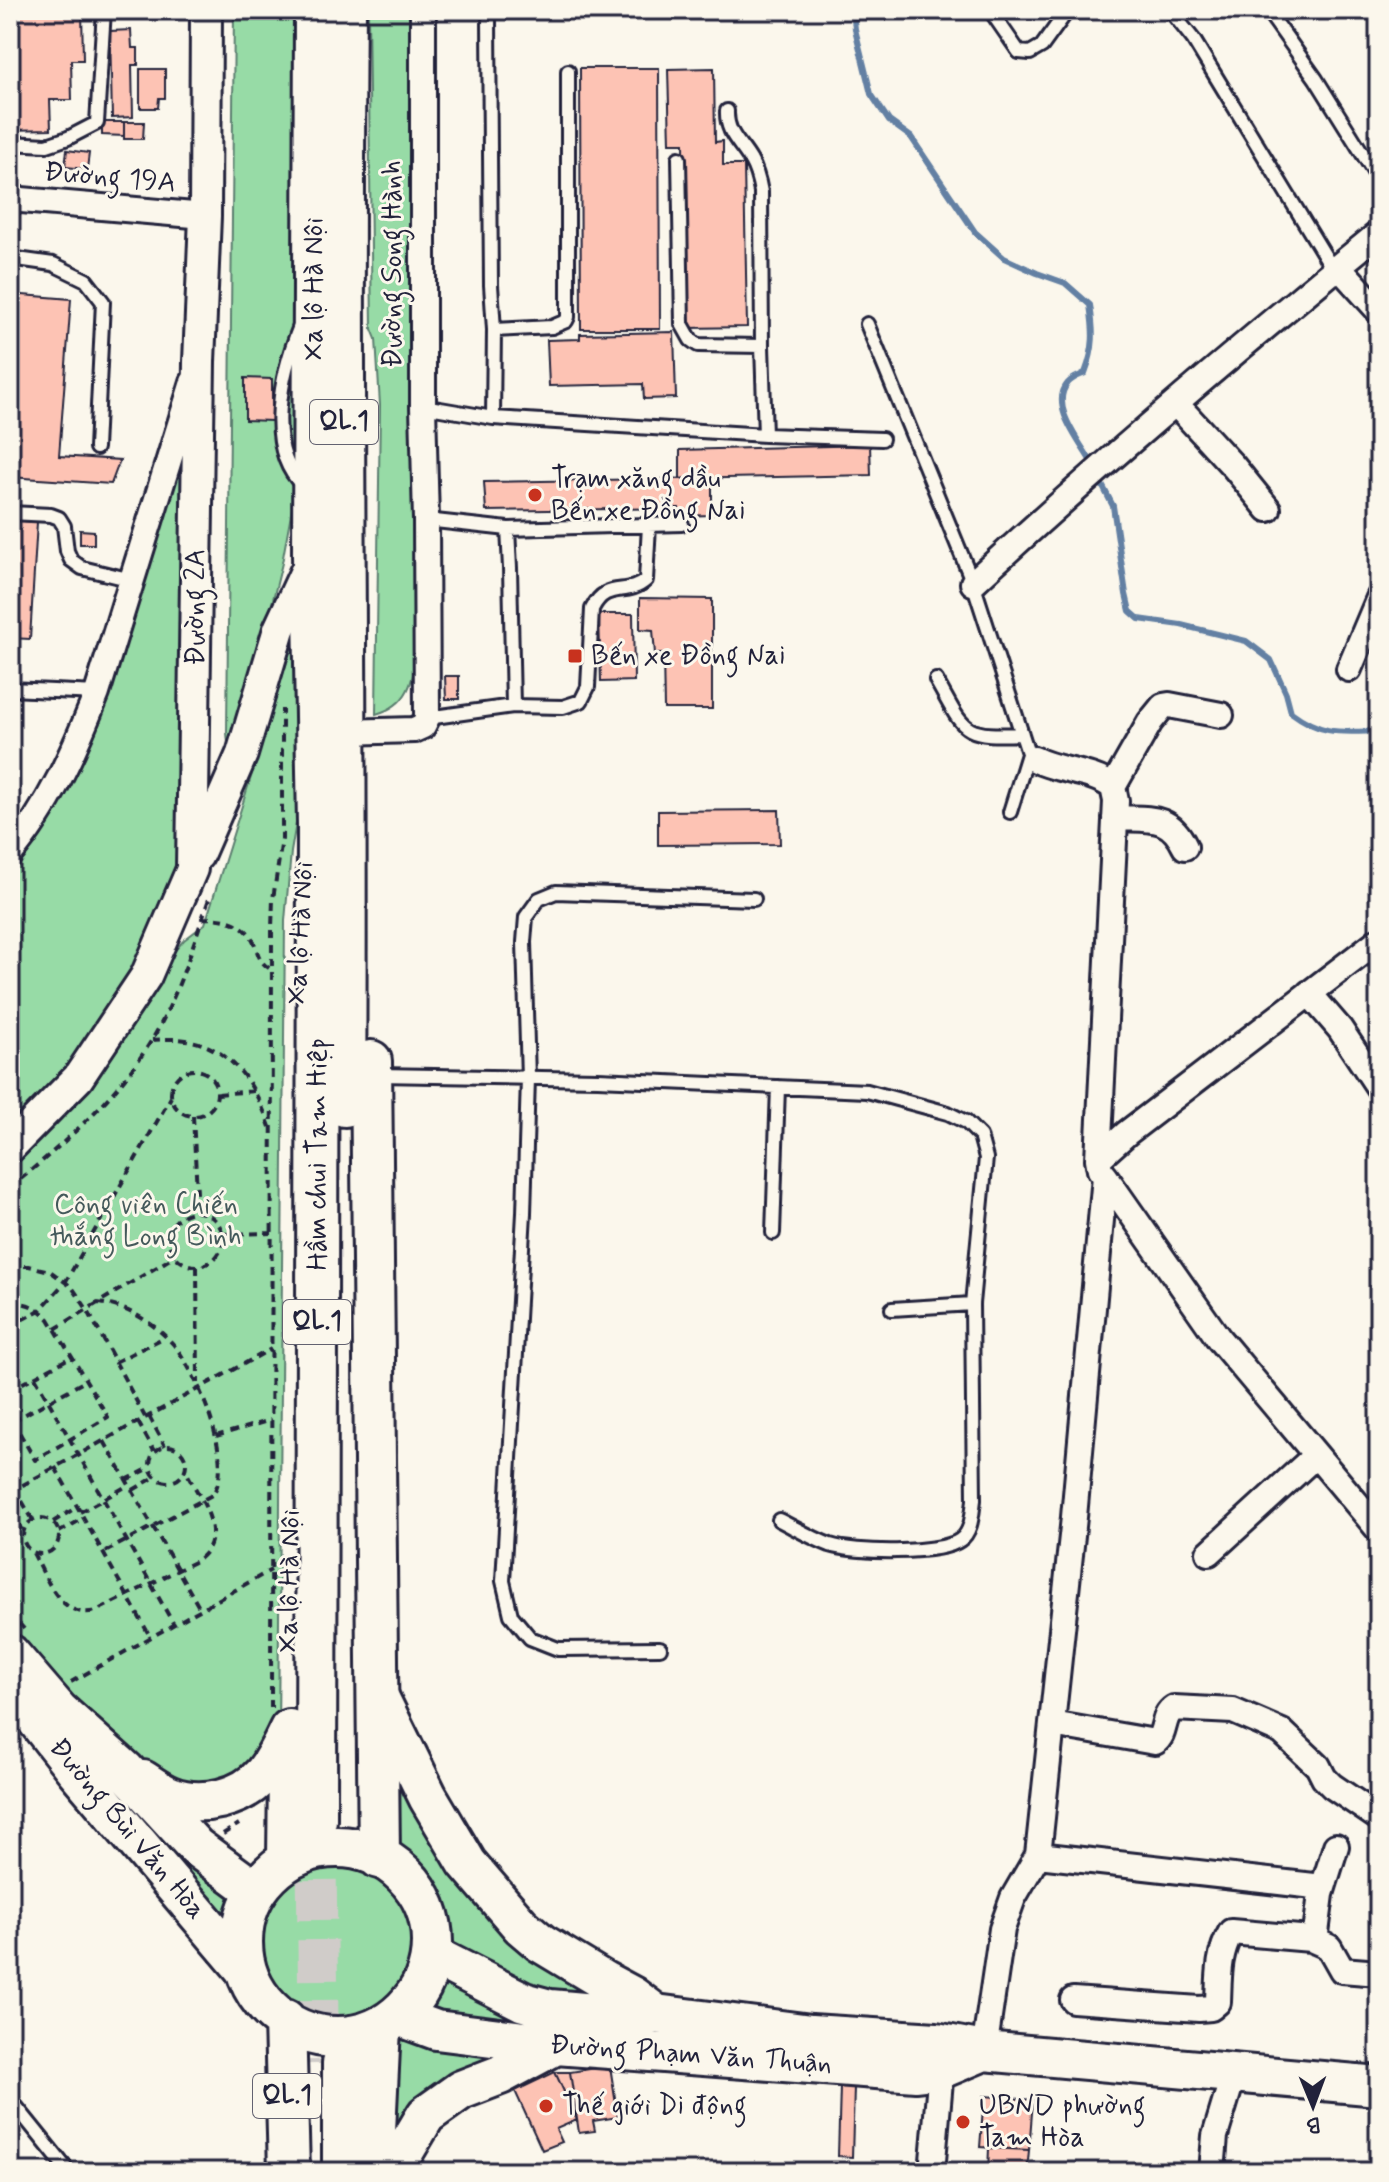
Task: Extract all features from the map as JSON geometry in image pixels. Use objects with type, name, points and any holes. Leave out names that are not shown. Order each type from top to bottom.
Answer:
[{"type":"highway","name":"Xa lộ Hà Nội","points":[[315,10],[313,555],[333,829],[361,861],[369,890],[379,1858]]},
{"type":"highway","name":"Xa lộ Hà Nội","points":[[288,1859],[279,1723],[297,910],[303,854],[333,829],[345,732],[345,10]]},
{"type":"highway","name":"Hầm chui Tam Hiệp","points":[[328,1820],[333,829]]},
{"type":"highway","points":[[336,1847],[359,1850],[379,1858],[405,1875],[422,1899],[432,1926],[432,1955],[421,1989],[411,2003],[389,2022],[355,2036],[329,2037],[303,2031],[266,2005],[246,1971],[242,1944],[246,1917],[257,1892],[288,1859],[312,1851],[336,1847]]},
{"type":"highway","name":"QL.1","points":[[285,2020],[289,2172]]},
{"type":"highway","points":[[389,2022],[377,2051],[397,2167]]},
{"type":"highway","name":"QL.1","points":[[317,2172],[331,2064],[343,2172]]},
{"type":"main road","name":"Đường Bùi Văn Hòa","points":[[17,1672],[126,1771],[196,1847],[257,1892]]},
{"type":"main road","name":"Đường Bùi Văn Hòa","points":[[17,1672],[75,1769],[246,1971]]},
{"type":"main road","points":[[378,1695],[428,1797],[467,1863],[521,1926],[541,1943],[632,1996],[656,2014]]},
{"type":"main road","points":[[126,1771],[157,1789],[185,1800],[201,1801],[230,1796],[244,1790],[263,1774],[279,1723]]},
{"type":"main road","name":"Đường Phạm Văn Thuận","points":[[432,1955],[524,2002],[550,2009],[617,2015],[656,2014],[811,2034],[936,2042],[984,2051],[1379,2086]]},
{"type":"main road","name":"Đường Phạm Văn Thuận","points":[[389,2022],[556,2045],[916,2072],[941,2069],[984,2051]]},
{"type":"main road","points":[[397,2167],[426,2115],[461,2090],[500,2075],[556,2045]]},
{"type":"street","name":"Đường 2A","points":[[10,1147],[78,1078],[146,976],[202,880],[199,362],[205,216],[206,10]]},
{"type":"street","name":"Đường Song Hành","points":[[423,10],[427,718]]},
{"type":"street","name":"Đường 19A","points":[[10,199],[205,216]]},
{"type":"street","points":[[973,583],[1097,470],[1379,233]]},
{"type":"street","points":[[1336,269],[1379,311]]},
{"type":"street","points":[[13,844],[46,801],[97,693],[199,362]]},
{"type":"street","points":[[1176,404],[1268,509]]},
{"type":"street","points":[[202,880],[279,629],[313,555]]},
{"type":"street","points":[[1349,669],[1379,598]]},
{"type":"street","points":[[1113,787],[1150,722],[1163,706],[1221,715]]},
{"type":"street","points":[[345,732],[414,730],[423,726],[427,718]]},
{"type":"street","points":[[984,2051],[1002,1929],[1013,1898],[1038,1855],[1074,1517],[1102,1168],[1116,801],[1113,787],[1101,778],[1043,764],[1031,756]]},
{"type":"street","points":[[1115,818],[1167,823],[1178,832],[1185,847]]},
{"type":"street","points":[[1102,1168],[1127,1133],[1379,940]]},
{"type":"street","points":[[1309,993],[1340,1029],[1379,1088]]},
{"type":"street","points":[[1102,1168],[1219,1339],[1379,1530]]},
{"type":"street","points":[[1209,1553],[1316,1455]]},
{"type":"street","points":[[1052,1724],[1155,1742],[1161,1737],[1167,1714],[1174,1708],[1233,1711],[1282,1732],[1318,1766],[1332,1786],[1379,1818]]},
{"type":"street","points":[[1315,1941],[1323,1887],[1336,1846]]},
{"type":"street","points":[[1038,1855],[1323,1887]]},
{"type":"street","points":[[1073,2000],[1211,2008],[1218,2002],[1219,1965],[1224,1944],[1231,1932],[1311,1939],[1329,1947],[1342,1970],[1379,1973]]},
{"type":"street","points":[[932,2172],[941,2069]]},
{"type":"street","points":[[1212,2172],[1215,2136],[1234,2073]]},
{"type":"lane","points":[[10,143],[47,145],[97,123],[104,10]]},
{"type":"lane","points":[[1008,35],[1019,52],[1030,53],[1042,46],[1068,10]]},
{"type":"lane","points":[[1170,10],[1193,39],[1336,269]]},
{"type":"lane","points":[[1267,10],[1316,79],[1379,180]]},
{"type":"lane","points":[[489,20],[493,418]]},
{"type":"lane","points":[[494,330],[552,327],[568,317],[568,71]]},
{"type":"lane","points":[[727,111],[729,129],[752,163],[759,177],[761,192],[765,435]]},
{"type":"lane","points":[[679,158],[684,331],[698,345],[762,346]]},
{"type":"lane","points":[[10,258],[53,264],[86,280],[103,302],[96,448]]},
{"type":"lane","points":[[867,324],[973,583],[1031,756],[1010,812]]},
{"type":"lane","points":[[423,406],[493,418],[882,439]]},
{"type":"lane","points":[[10,513],[59,518],[64,526],[71,560],[82,568],[132,580]]},
{"type":"lane","points":[[426,520],[508,529],[682,524]]},
{"type":"lane","points":[[427,718],[513,706],[563,707],[581,701],[588,687],[592,609],[598,598],[610,591],[640,585],[646,580],[649,525]]},
{"type":"lane","points":[[508,529],[513,706]]},
{"type":"lane","points":[[936,680],[961,724],[974,733],[994,736],[1022,734]]},
{"type":"lane","points":[[10,689],[97,693]]},
{"type":"lane","points":[[660,1648],[558,1649],[530,1638],[511,1615],[503,1581],[524,1213],[528,1078],[526,917],[539,899],[556,892],[754,899]]},
{"type":"lane","points":[[371,1075],[867,1091],[948,1113],[966,1122],[980,1136],[986,1158],[972,1304],[974,1500],[971,1523],[963,1539],[945,1548],[892,1552],[832,1546],[779,1520]]},
{"type":"lane","points":[[773,1233],[778,1087]]},
{"type":"lane","points":[[892,1309],[972,1304]]},
{"type":"lane","points":[[10,2099],[69,2172]]},
{"type":"path","points":[[279,1723],[271,1570],[272,970],[273,899],[282,839],[282,702]]},
{"type":"path","points":[[10,1188],[91,1117],[152,1040],[175,993],[202,918],[202,880]]},
{"type":"path","points":[[202,918],[231,920],[241,926],[254,941],[258,958],[272,970]]},
{"type":"path","points":[[152,1040],[176,1039],[206,1046],[234,1065],[262,1103],[272,1134]]},
{"type":"path","points":[[10,1326],[40,1310],[66,1281],[171,1097],[174,1082],[179,1076],[193,1070],[200,1071],[213,1079],[217,1094],[207,1112],[193,1116],[179,1110],[171,1097]]},
{"type":"path","points":[[217,1094],[255,1091]]},
{"type":"path","points":[[193,1116],[198,1212]]},
{"type":"path","points":[[198,1212],[214,1219],[223,1234],[223,1243],[215,1258],[197,1266],[182,1262],[170,1248],[170,1230],[181,1216],[198,1212]]},
{"type":"path","points":[[223,1234],[272,1233]]},
{"type":"path","points":[[55,1329],[175,1256]]},
{"type":"path","points":[[10,1266],[50,1271],[66,1281],[87,1309],[165,1446]]},
{"type":"path","points":[[197,1266],[198,1389]]},
{"type":"path","points":[[10,1303],[30,1305],[40,1310],[73,1356],[87,1380],[108,1417],[35,1460],[11,1418],[87,1380]]},
{"type":"path","points":[[97,1303],[132,1313],[165,1337],[186,1362],[216,1436],[220,1482],[212,1495],[103,1553]]},
{"type":"path","points":[[115,1362],[165,1337]]},
{"type":"path","points":[[33,1520],[13,1490],[271,1349]]},
{"type":"path","points":[[10,1390],[73,1356]]},
{"type":"path","points":[[35,1377],[174,1625]]},
{"type":"path","points":[[216,1436],[271,1420]]},
{"type":"path","points":[[138,1422],[154,1452]]},
{"type":"path","points":[[104,1441],[201,1610]]},
{"type":"path","points":[[33,1553],[51,1552],[58,1543],[59,1532],[53,1522],[42,1518],[25,1526],[24,1544],[33,1553],[61,1601],[76,1612],[90,1612],[178,1570],[206,1553],[212,1541],[213,1527],[186,1471],[184,1455],[176,1447],[165,1446],[154,1452],[150,1468],[155,1477],[167,1483],[173,1482],[186,1471]]},
{"type":"path","points":[[55,1467],[151,1638]]},
{"type":"path","points":[[53,1522],[104,1498],[150,1468]]},
{"type":"path","points":[[132,1491],[155,1477]]},
{"type":"path","points":[[10,1511],[23,1532]]},
{"type":"path","points":[[59,1532],[84,1518]]},
{"type":"path","points":[[69,1683],[271,1570]]},
{"type":"path","points":[[10,1613],[17,1672]]},
{"type":"green space","points":[[234,10],[299,10],[295,491],[282,563],[237,745],[233,747],[228,743],[227,733]]},
{"type":"green space","points":[[368,10],[413,10],[419,636],[406,694],[389,709],[376,714],[380,405],[376,339],[372,329]]},
{"type":"green space","points":[[191,401],[180,866],[135,972],[70,1070],[10,1130],[10,861],[94,718]]},
{"type":"green space","name":"Công viên Chiến thắng Long Bình","points":[[296,633],[296,823],[285,921],[278,1736],[240,1784],[160,1784],[10,1637],[10,1164],[86,1086],[166,961],[184,940],[205,924]]},
{"type":"green space","points":[[56,1722],[243,1896],[231,1935]]},
{"type":"green space","points":[[389,1732],[430,1814],[625,1998],[563,2000],[443,1949],[442,1923],[431,1892],[414,1866],[390,1852]]},
{"type":"green space","points":[[337,1859],[369,1865],[396,1883],[414,1910],[420,1942],[414,1974],[396,2001],[369,2019],[337,2025],[305,2019],[278,2001],[260,1974],[254,1942],[260,1910],[278,1883],[305,1865]]},
{"type":"green space","points":[[438,1977],[618,2027],[801,2052],[417,2011],[431,1994]]},
{"type":"green space","points":[[390,2034],[526,2053],[385,2171]]},
{"type":"building","points":[[10,10],[82,10],[83,60],[71,60],[72,100],[50,100],[51,129],[10,130]]},
{"type":"building","points":[[117,10],[146,10],[146,19],[117,19]]},
{"type":"building","points":[[131,30],[132,48],[138,48],[138,65],[132,65],[133,117],[112,118],[110,31]]},
{"type":"building","points":[[580,68],[659,68],[660,329],[581,329]]},
{"type":"building","points":[[714,68],[715,142],[723,141],[723,165],[744,165],[747,327],[687,328],[684,143],[670,143],[668,69]]},
{"type":"building","points":[[140,69],[165,69],[165,98],[159,98],[158,108],[140,108]]},
{"type":"building","points":[[102,122],[124,122],[124,136],[102,135]]},
{"type":"building","points":[[124,122],[144,122],[143,139],[124,139]]},
{"type":"building","points":[[67,150],[89,153],[87,169],[65,167]]},
{"type":"building","points":[[10,235],[19,235],[17,275],[10,274]]},
{"type":"building","points":[[10,294],[71,299],[59,456],[120,460],[111,484],[10,477]]},
{"type":"building","points":[[674,332],[676,398],[644,399],[643,384],[549,386],[547,340],[580,339],[580,334]]},
{"type":"building","points":[[245,378],[272,379],[272,421],[245,420]]},
{"type":"building","points":[[870,445],[871,475],[680,479],[680,450]]},
{"type":"building","points":[[712,478],[712,515],[679,516],[679,508],[486,511],[484,482]]},
{"type":"building","points":[[10,520],[37,522],[30,639],[10,638]]},
{"type":"building","points":[[80,530],[94,531],[94,544],[80,544]]},
{"type":"building","points":[[640,598],[712,599],[712,709],[664,709],[663,654],[655,654],[653,630],[640,629]]},
{"type":"building","points":[[599,614],[633,614],[634,681],[601,682]]},
{"type":"building","points":[[445,676],[459,676],[459,699],[446,699]]},
{"type":"building","points":[[779,810],[780,844],[658,845],[658,811]]},
{"type":"building","points":[[610,2066],[618,2117],[593,2121],[595,2131],[579,2133],[570,2072]]},
{"type":"building","name":"Thế giới Di động","points":[[555,2072],[577,2120],[556,2129],[562,2142],[542,2150],[515,2091]]},
{"type":"building","points":[[555,2072],[570,2072],[577,2120]]},
{"type":"building","points":[[840,2087],[854,2087],[852,2157],[838,2156]]},
{"type":"building","points":[[984,2096],[1033,2100],[1029,2150],[980,2147]]},
{"type":"building","points":[[989,2148],[1029,2150],[1027,2172],[988,2172]]},
{"type":"waterway","points":[[853,10],[871,94],[889,121],[911,137],[975,232],[1004,258],[1065,283],[1090,305],[1091,355],[1085,373],[1068,383],[1062,403],[1069,425],[1093,465]]},
{"type":"waterway","points":[[1099,479],[1113,506],[1130,611],[1139,619],[1181,625],[1246,641],[1271,660],[1291,712],[1302,720],[1333,731],[1379,731]]},
{"type":"tunnel","points":[[316,1820],[319,2064]]},
{"type":"place","name":"Trạm xăng dầu Bến xe Đồng Nai","points":[[535,495]]},
{"type":"place","name":"Bến xe Đồng Nai","points":[[575,656]]},
{"type":"place","name":"Thế giới Di động","points":[[546,2106]]},
{"type":"place","name":"UBND phường Tam Hòa","points":[[963,2122]]}]
